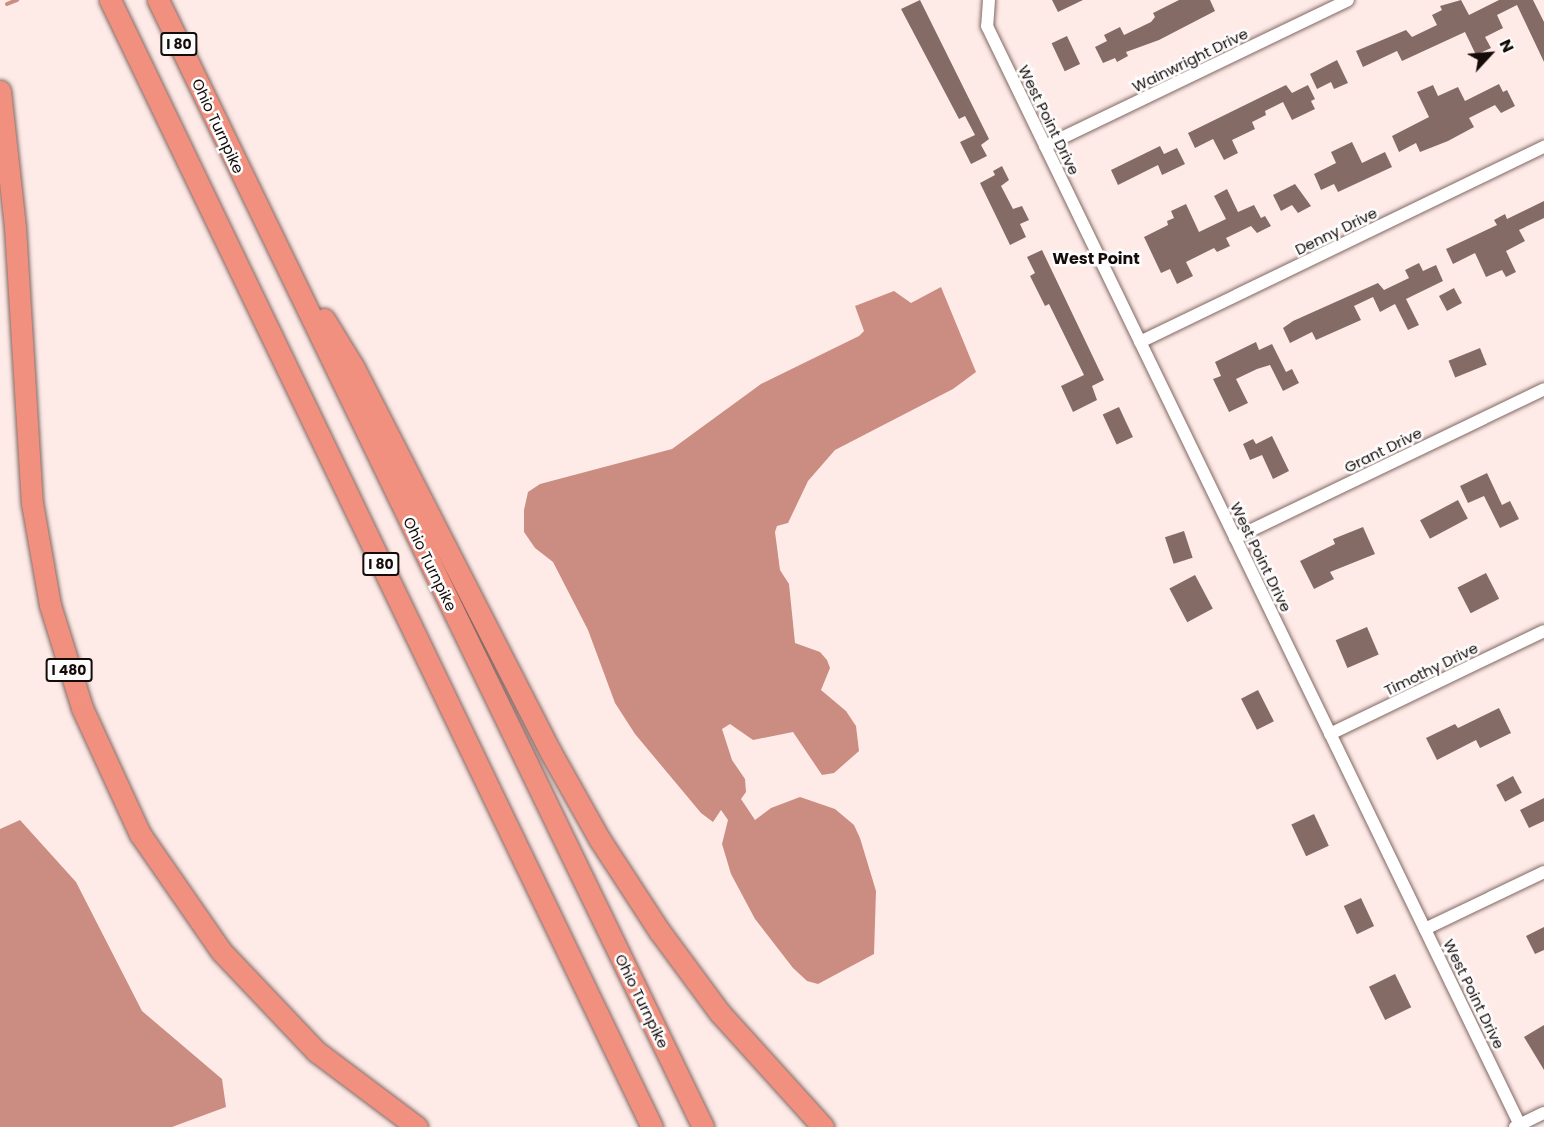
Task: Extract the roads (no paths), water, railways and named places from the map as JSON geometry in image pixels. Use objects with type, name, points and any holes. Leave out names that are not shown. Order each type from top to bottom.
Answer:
[{"type":"highway","name":"I 80","points":[[111,0],[652,1127]]},
{"type":"highway","name":"Ohio Turnpike","points":[[158,0],[703,1127]]},
{"type":"highway","name":"I 480","points":[[0,91],[15,227],[36,531],[58,638],[94,740],[140,834],[221,951],[317,1052],[417,1127]]},
{"type":"highway","points":[[262,218],[354,368],[545,742],[606,849],[714,1005],[823,1127]]},
{"type":"street","name":"West Point Drive","points":[[989,0],[987,26],[1425,929],[1518,1126]]},
{"type":"street","name":"Wainwright Drive","points":[[1045,146],[1348,0]]},
{"type":"street","name":"Denny Drive","points":[[1140,342],[1544,147]]},
{"type":"street","name":"Grant Drive","points":[[1235,538],[1544,389]]},
{"type":"street","name":"Timothy Drive","points":[[1330,734],[1544,631]]},
{"type":"street","points":[[1425,929],[1544,872]]},
{"type":"street","points":[[1518,1126],[1544,1113]]},
{"type":"waterway","points":[[7,4],[17,0]]},
{"type":"district","name":"West Point","points":[[1096,259]]}]
